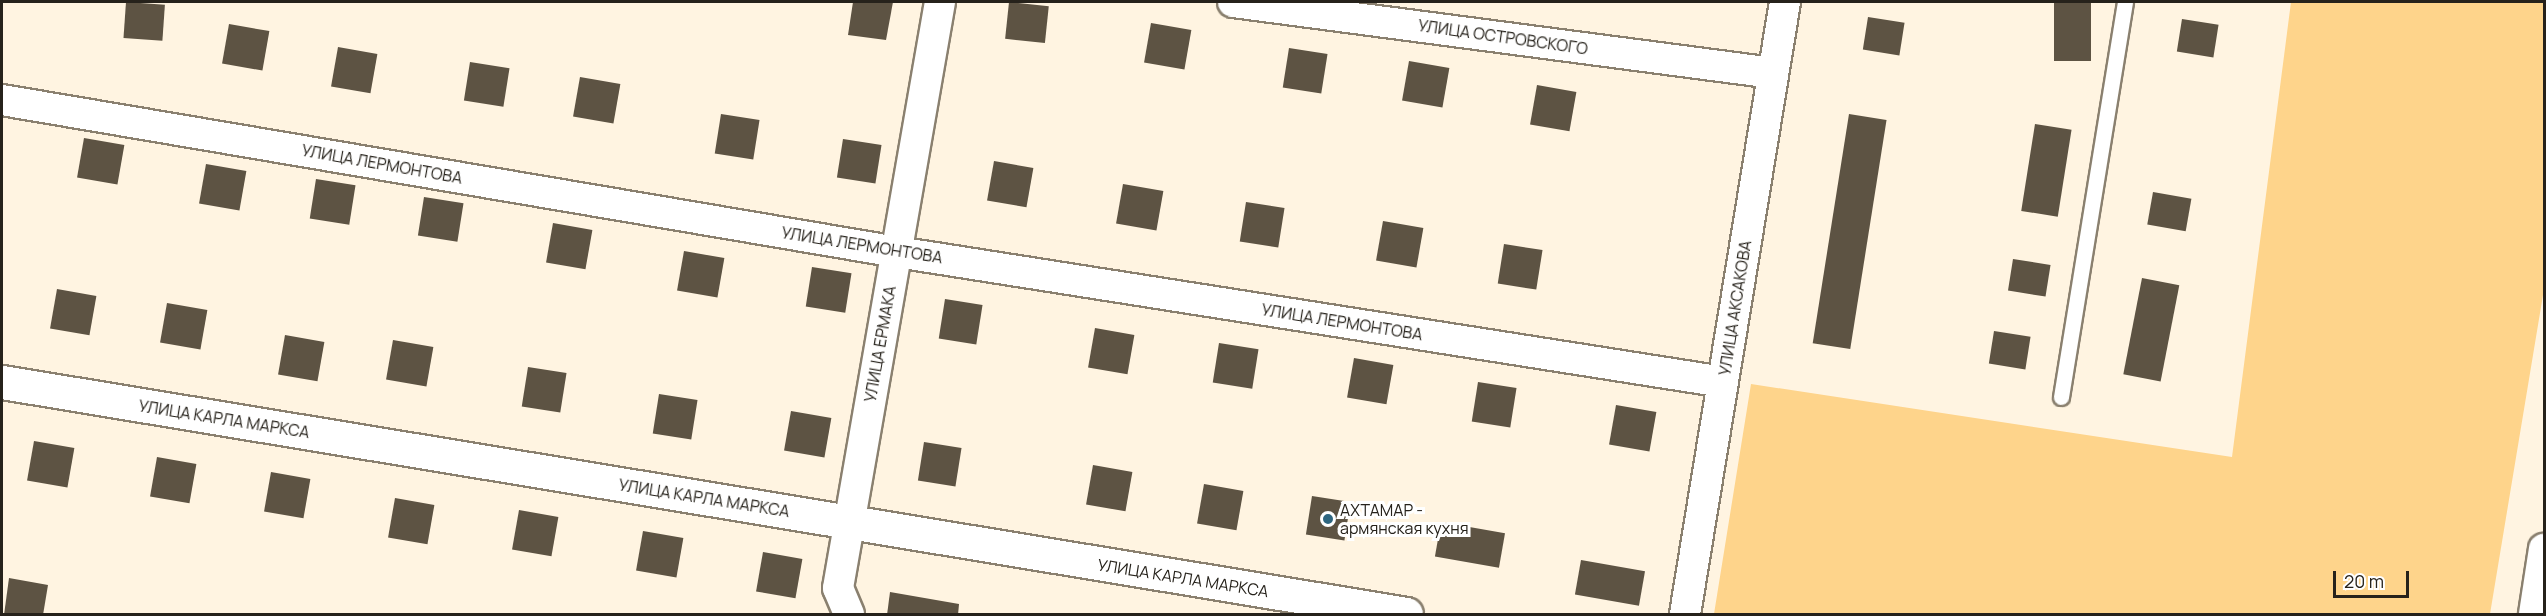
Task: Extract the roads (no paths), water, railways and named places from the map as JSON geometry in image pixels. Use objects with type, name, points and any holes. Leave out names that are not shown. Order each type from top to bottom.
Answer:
[{"type":"main road","name":"УЛИЦА КАРЛА МАРКСА","points":[[2,382],[1406,615]]},
{"type":"street","name":"УЛИЦА ЕРМАКА","points":[[849,615],[838,588],[940,2]]},
{"type":"street","name":"УЛИЦА ОСТРОВСКОГО","points":[[1233,2],[1773,73]]},
{"type":"street","name":"УЛИЦА АКСАКОВА","points":[[1685,615],[1785,2]]},
{"type":"street","name":"УЛИЦА ЛЕРМОНТОВА","points":[[2,100],[897,252],[1723,382]]},
{"type":"street","points":[[2534,615],[2544,549]]},
{"type":"lane","points":[[2061,397],[2125,2]]},
{"type":"place","name":"АХТАМАР - армянская кухня","points":[[1328,519]]}]
